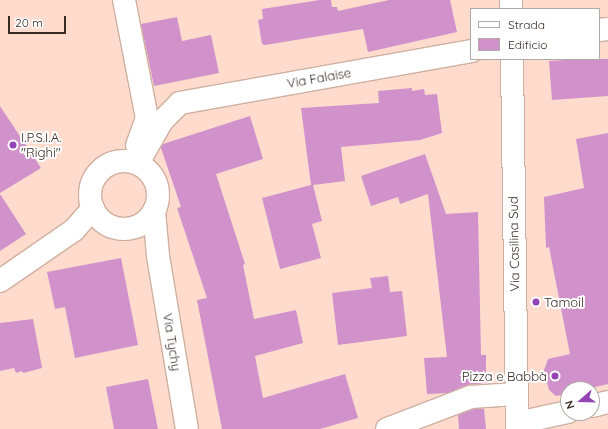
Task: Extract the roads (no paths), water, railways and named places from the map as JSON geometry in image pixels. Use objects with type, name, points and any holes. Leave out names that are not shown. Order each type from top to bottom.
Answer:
[{"type":"street","points":[[124,0],[147,118],[134,162]]},
{"type":"street","name":"Via Falaise","points":[[134,162],[170,111],[180,103],[470,51]]},
{"type":"street","name":"Via Casilina Sud","points":[[512,60],[517,426]]},
{"type":"street","points":[[113,162],[134,162],[153,176],[157,184],[159,194],[148,218],[122,229],[98,214],[92,184],[100,171],[113,162]]},
{"type":"street","points":[[0,281],[98,214]]},
{"type":"street","name":"Via Tychy","points":[[148,218],[158,256],[187,429]]},
{"type":"street","points":[[387,429],[471,397],[516,394]]},
{"type":"street","points":[[517,426],[560,414]]},
{"type":"place","name":"I.P.S.I.A. \"Righi\"","points":[[13,145]]},
{"type":"place","name":"Tamoil","points":[[536,302]]},
{"type":"place","name":"Pizza e Babbà","points":[[555,376]]}]
